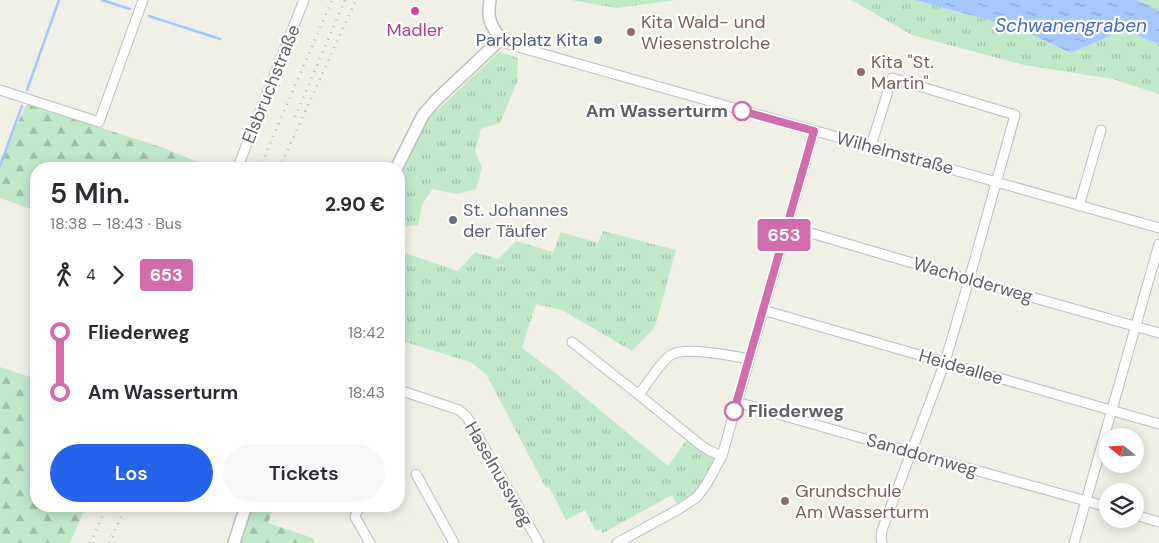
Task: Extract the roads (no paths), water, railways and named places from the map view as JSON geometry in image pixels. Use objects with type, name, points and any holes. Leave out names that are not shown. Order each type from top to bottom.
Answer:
[{"type":"street","points":[[0,90],[99,122],[143,0]]},
{"type":"street","name":"Elsbruchstraße","points":[[240,162],[304,0]]},
{"type":"street","points":[[400,162],[423,115],[437,99],[501,40],[491,27],[488,9],[490,0]]},
{"type":"street","name":"Wilhelmstraße","points":[[501,40],[508,44],[1159,228]]},
{"type":"street","points":[[871,146],[892,78],[1015,115],[945,362],[882,530],[882,543]]},
{"type":"street","points":[[1079,206],[1101,130]]},
{"type":"street","points":[[617,543],[697,497],[706,486],[722,456],[814,131]]},
{"type":"street","name":"Wacholderweg","points":[[787,226],[969,280],[1159,333]]},
{"type":"street","points":[[1074,543],[1159,244]]},
{"type":"street","name":"Heideallee","points":[[763,310],[1159,424]]},
{"type":"street","points":[[572,342],[639,394],[689,437],[710,451],[722,456]]},
{"type":"street","points":[[639,394],[664,361],[670,355],[677,352],[716,354],[749,359]]},
{"type":"street","name":"Haselnussweg","points":[[405,392],[459,410],[467,417],[539,543]]},
{"type":"street","name":"Sanddornweg","points":[[737,402],[1099,504]]},
{"type":"street","points":[[416,474],[454,543]]},
{"type":"street","points":[[234,543],[244,512]]},
{"type":"street","points":[[357,512],[355,517],[370,543]]},
{"type":"street","points":[[1144,518],[1159,522]]},
{"type":"water","name":"Schwanengraben","points":[[915,0],[1137,0],[1159,11],[1159,44],[1123,30],[1071,53],[1017,28]]},
{"type":"waterway","points":[[27,90],[59,0]]},
{"type":"waterway","points":[[102,0],[130,9]]},
{"type":"waterway","points":[[149,16],[220,39]]},
{"type":"waterway","points":[[0,166],[22,106]]},
{"type":"railway","points":[[262,162],[332,0]]},
{"type":"railway","points":[[295,117],[345,0]]},
{"type":"railway","points":[[282,162],[356,0]]},
{"type":"railway","points":[[90,543],[104,512]]},
{"type":"railway","points":[[109,543],[123,512]]},
{"type":"place","name":"Madler","points":[[415,11]]},
{"type":"place","name":"Kita Wald- und Wiesenstrolche","points":[[631,32]]},
{"type":"place","name":"Parkplatz Kita","points":[[598,40]]},
{"type":"place","name":"Kita \"St. Martin\"","points":[[861,72]]},
{"type":"place","name":"Am Wasserturm","points":[[742,111]]},
{"type":"place","name":"St. Johannes der Täufer","points":[[453,220]]},
{"type":"place","name":"Fliederweg","points":[[734,411]]},
{"type":"place","name":"Grundschule Am Wasserturm","points":[[785,501]]}]
